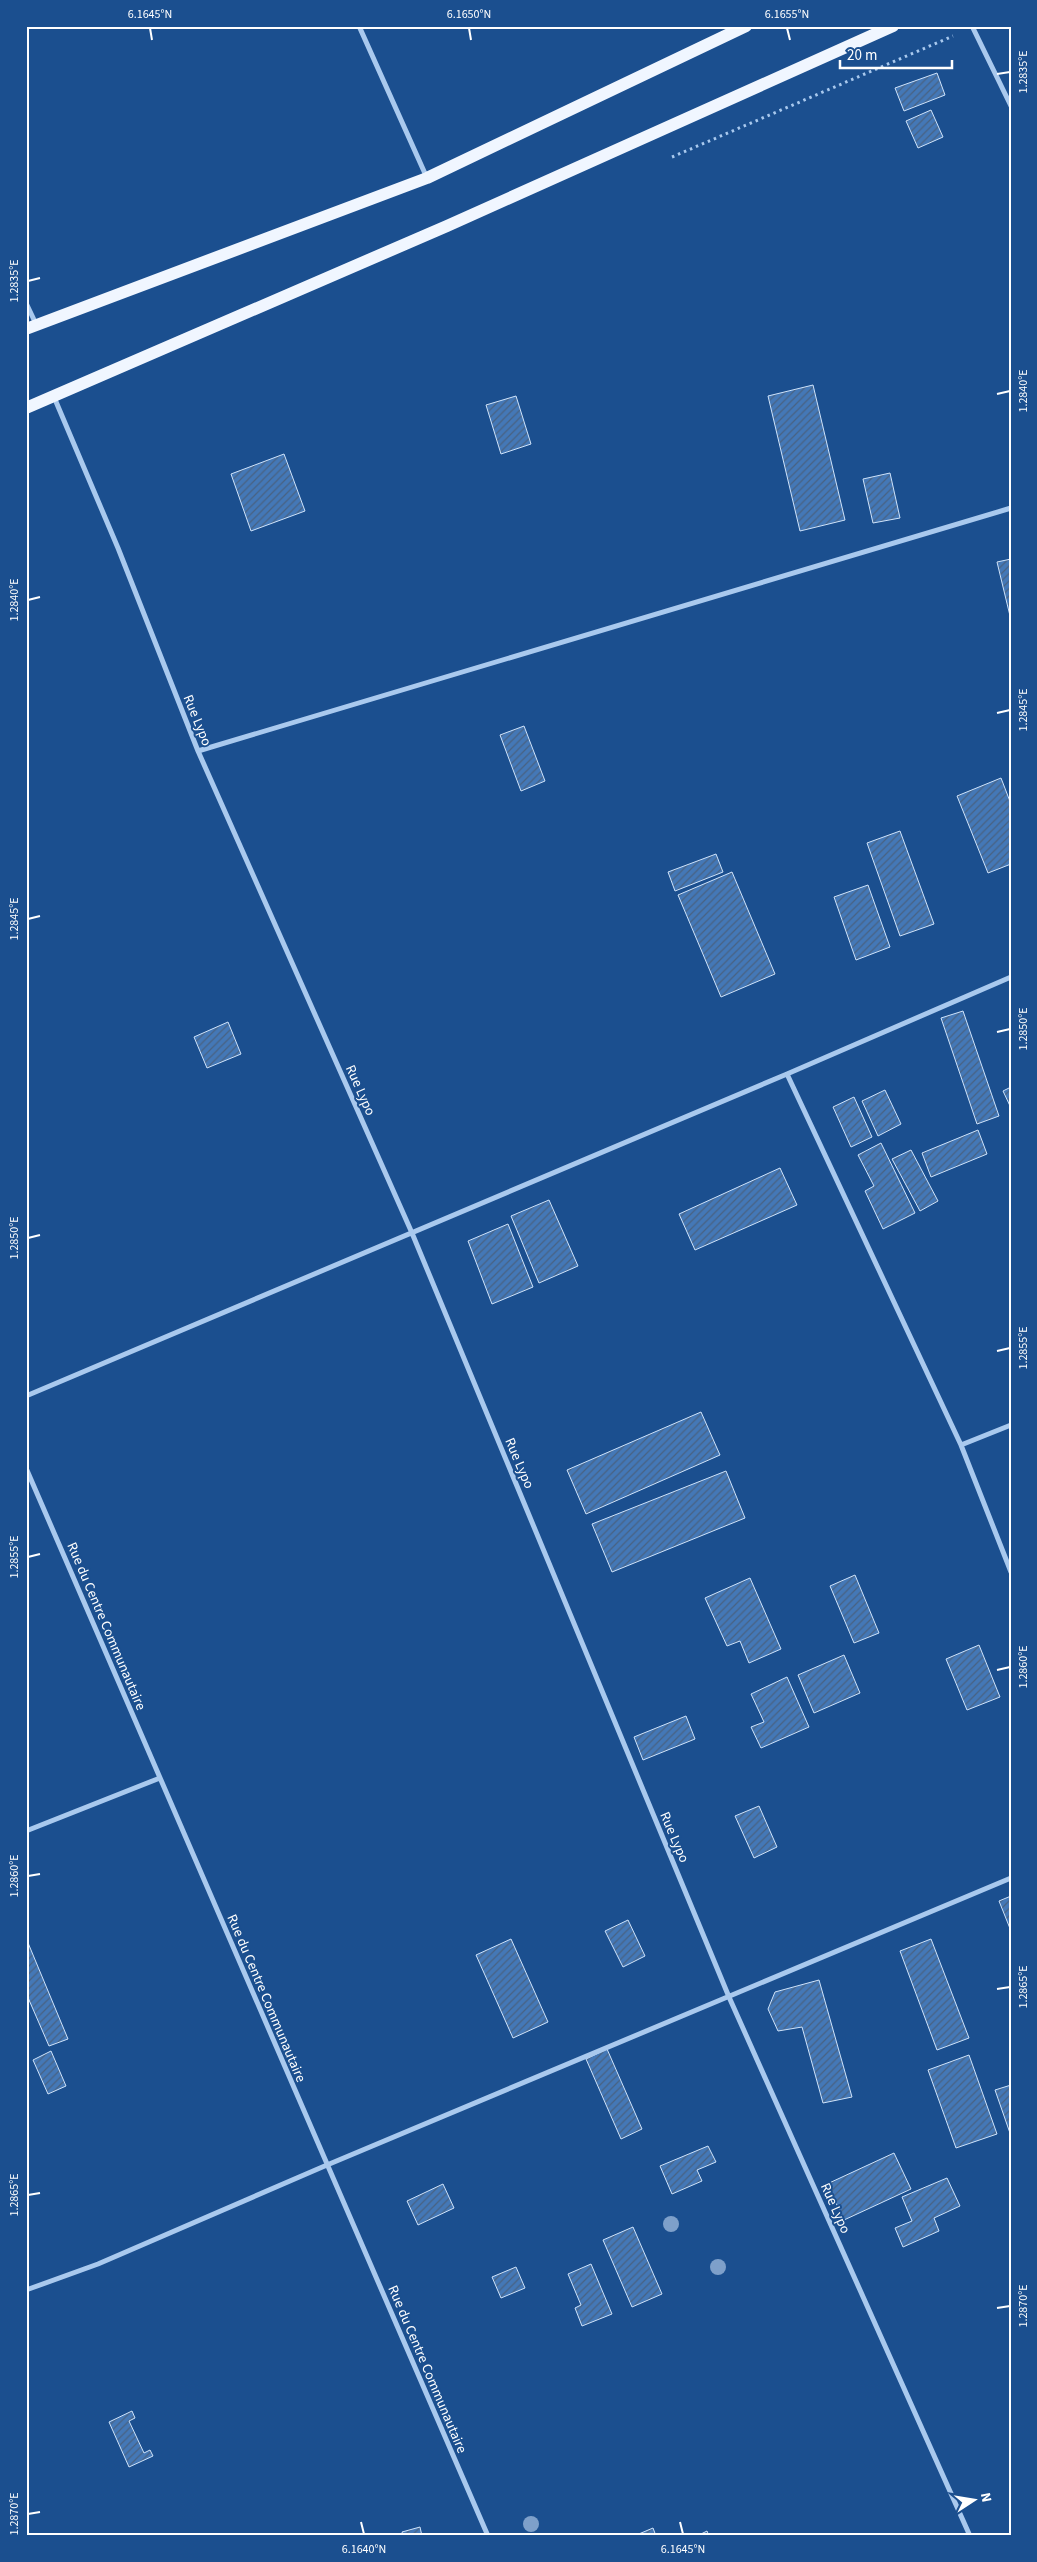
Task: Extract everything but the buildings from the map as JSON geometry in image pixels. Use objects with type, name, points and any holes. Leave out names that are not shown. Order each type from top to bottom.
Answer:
[{"type":"main road","points":[[31,326],[427,178],[746,26]]},
{"type":"main road","points":[[26,408],[447,226],[893,26]]},
{"type":"street","points":[[359,26],[427,178]]},
{"type":"street","points":[[972,26],[1011,106]]},
{"type":"street","points":[[26,303],[31,326]]},
{"type":"street","name":"Rue Lypo","points":[[54,396],[118,548],[198,750],[412,1233],[729,1997],[970,2536]]},
{"type":"street","points":[[198,750],[1011,508]]},
{"type":"street","points":[[26,1396],[787,1074],[1011,977]]},
{"type":"street","points":[[787,1074],[961,1445],[1011,1572]]},
{"type":"street","points":[[961,1445],[1011,1425]]},
{"type":"street","name":"Rue du Centre Communautaire","points":[[26,1468],[488,2536]]},
{"type":"street","points":[[26,1831],[160,1778]]},
{"type":"street","points":[[26,2290],[98,2264],[327,2165],[1011,1878]]}]
